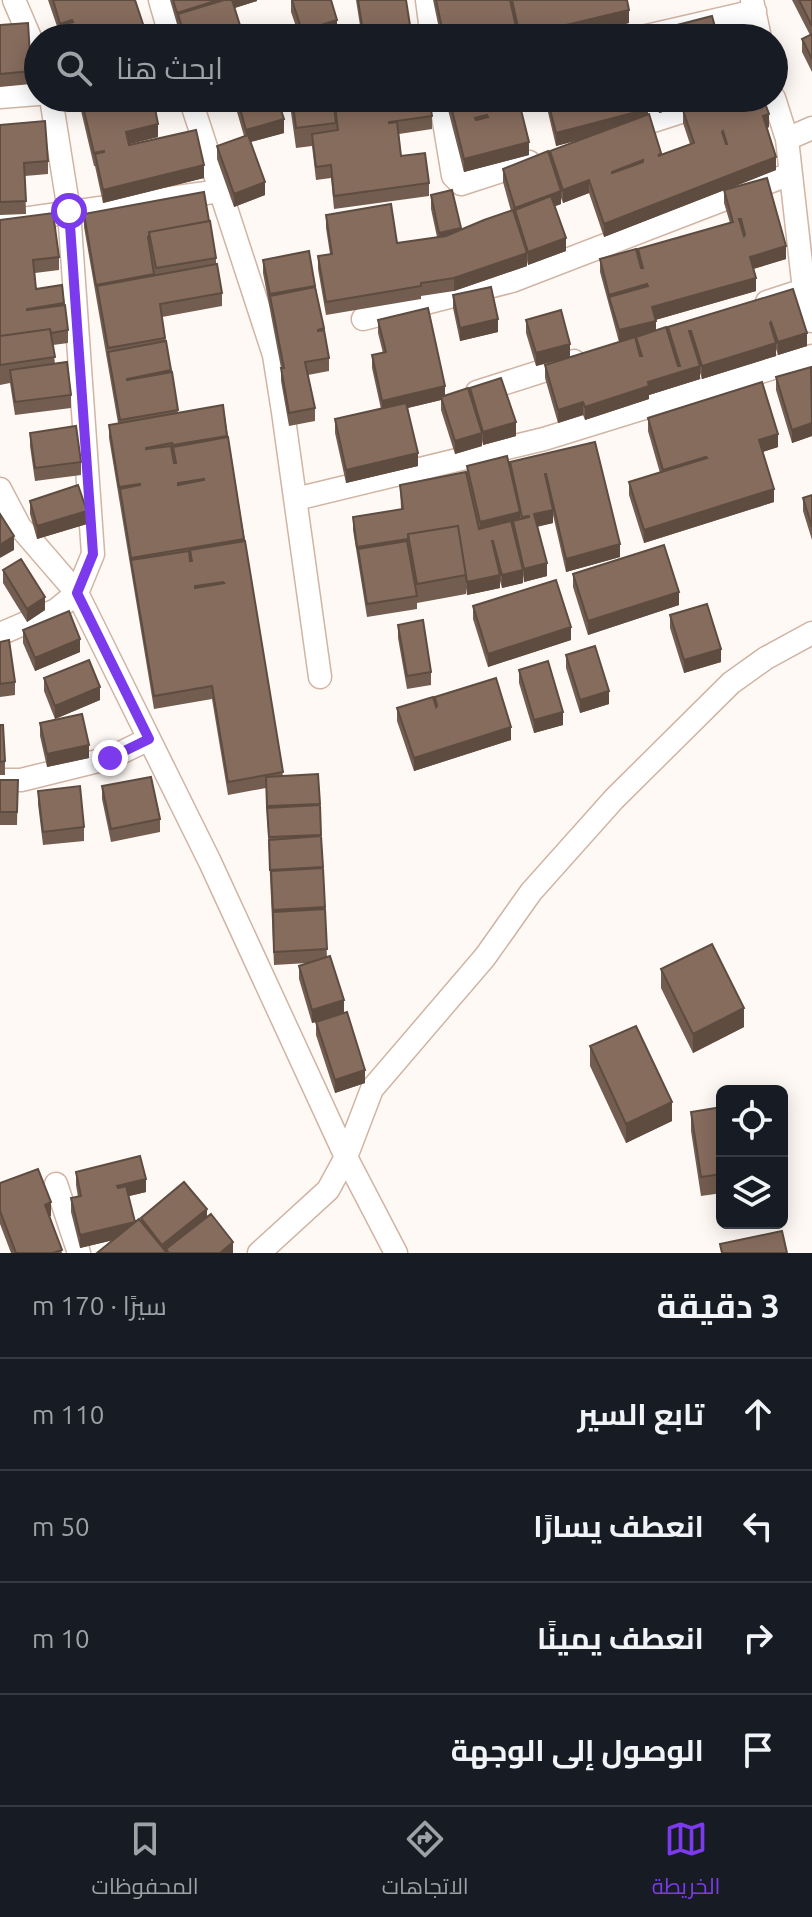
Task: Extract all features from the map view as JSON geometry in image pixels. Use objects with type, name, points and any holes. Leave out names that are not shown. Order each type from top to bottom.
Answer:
[{"type":"street","points":[[14,0],[24,24]]},
{"type":"street","points":[[160,0],[167,24]]},
{"type":"street","points":[[427,0],[430,24]]},
{"type":"street","points":[[688,24],[753,6]]},
{"type":"street","points":[[0,97],[24,95]]},
{"type":"street","points":[[0,634],[56,610],[77,593],[93,554],[69,211],[53,112]]},
{"type":"street","points":[[194,112],[274,355],[320,677]]},
{"type":"street","points":[[442,112],[453,176],[461,184],[549,156]]},
{"type":"street","points":[[607,136],[681,112]]},
{"type":"street","points":[[778,112],[787,139],[804,290],[812,321]]},
{"type":"street","points":[[787,139],[812,128]]},
{"type":"street","points":[[363,319],[512,281],[790,174]]},
{"type":"street","points":[[0,222],[219,191]]},
{"type":"street","points":[[745,309],[804,290]]},
{"type":"street","points":[[463,396],[597,354]]},
{"type":"street","points":[[296,499],[544,439],[812,356]]},
{"type":"street","points":[[0,489],[20,527],[77,593],[217,876],[346,1157],[396,1253]]},
{"type":"street","points":[[259,1253],[328,1190],[346,1157],[372,1089],[485,957],[531,892],[614,799],[731,683],[766,658],[812,633]]},
{"type":"street","points":[[0,780],[21,780],[110,758],[149,739]]},
{"type":"street","points":[[56,1184],[79,1253]]},
{"type":"building","points":[[53,0],[135,0],[143,24],[65,24],[72,20],[60,24]]},
{"type":"building","points":[[173,0],[218,0],[177,13]]},
{"type":"building","points":[[232,0],[240,24],[181,24],[178,14]]},
{"type":"building","points":[[292,0],[331,0],[337,20],[324,24],[300,24]]},
{"type":"building","points":[[358,0],[406,0],[410,24],[362,24]]},
{"type":"building","points":[[436,0],[510,0],[515,24],[441,24]]},
{"type":"building","points":[[512,0],[627,0],[629,10],[570,24],[517,24]]},
{"type":"building","points":[[799,0],[812,0],[812,26]]},
{"type":"building","points":[[712,16],[714,24],[681,24]]},
{"type":"building","points":[[28,23],[24,24],[24,72],[0,74],[0,25]]},
{"type":"building","points":[[812,34],[812,59],[802,39]]},
{"type":"building","points":[[84,112],[156,112],[158,124],[126,132],[129,145],[196,130],[204,165],[103,190],[95,154],[104,151],[94,153]]},
{"type":"building","points":[[241,112],[282,112],[284,119],[246,130]]},
{"type":"building","points":[[294,112],[335,112],[336,123],[296,128]]},
{"type":"building","points":[[336,112],[431,112],[432,116],[389,122],[397,122],[401,156],[425,153],[429,183],[334,196],[331,165],[316,167],[312,134],[338,130]]},
{"type":"building","points":[[452,112],[522,112],[529,142],[464,159]]},
{"type":"building","points":[[551,112],[636,112],[556,133]]},
{"type":"building","points":[[684,112],[768,112],[763,116],[776,157],[604,224],[589,180],[563,190],[550,151],[649,114],[661,153],[658,156],[694,143]],"holes":[[[643,160],[643,162],[612,173]]]},
{"type":"building","points":[[45,121],[48,161],[24,163],[26,201],[0,202],[0,125]]},
{"type":"building","points":[[248,135],[265,182],[234,194],[217,146]]},
{"type":"building","points":[[548,151],[561,191],[515,208],[503,169]]},
{"type":"building","points":[[767,178],[786,246],[750,257],[756,278],[652,307],[656,321],[619,330],[609,297],[648,286],[609,295],[600,259],[636,249],[643,268],[638,249],[733,222],[724,190]]},
{"type":"building","points":[[452,190],[461,228],[439,233],[431,195]]},
{"type":"building","points":[[204,192],[209,221],[149,232],[154,274],[96,285],[84,214]]},
{"type":"building","points":[[551,196],[566,238],[528,252],[515,210]]},
{"type":"building","points":[[391,204],[397,243],[446,236],[513,210],[527,253],[454,278],[326,302],[318,256],[332,254],[326,215]]},
{"type":"building","points":[[53,213],[59,257],[33,260],[36,289],[62,285],[64,303],[27,310],[65,305],[68,330],[51,333],[50,329],[0,336],[0,220]]},
{"type":"building","points":[[210,221],[216,258],[156,268],[149,232]]},
{"type":"building","points":[[309,251],[315,286],[270,294],[263,260]]},
{"type":"building","points":[[217,264],[222,293],[160,304],[165,338],[108,348],[97,286]]},
{"type":"building","points":[[315,287],[324,328],[318,331],[324,330],[329,358],[305,362],[315,408],[289,413],[270,296]]},
{"type":"building","points":[[491,287],[498,319],[460,328],[453,295]]},
{"type":"building","points":[[793,289],[807,333],[778,342],[771,322],[776,343],[702,366],[689,331],[700,366],[585,407],[583,402],[558,410],[545,365],[635,337],[642,356],[636,337],[666,327],[680,366],[668,327]]},
{"type":"building","points":[[428,308],[445,386],[382,401],[372,355],[386,352],[378,320]]},
{"type":"building","points":[[561,310],[570,344],[536,353],[526,320]]},
{"type":"building","points":[[50,329],[55,357],[0,365],[0,336]]},
{"type":"building","points":[[166,341],[171,370],[127,380],[172,372],[178,410],[120,420],[108,352]]},
{"type":"building","points":[[67,362],[71,395],[15,402],[10,370]]},
{"type":"building","points":[[811,367],[812,423],[792,430],[776,377]]},
{"type":"building","points":[[501,378],[516,422],[483,432],[470,388]]},
{"type":"building","points":[[762,382],[778,434],[759,440],[774,489],[644,530],[629,482],[707,458],[663,470],[648,418]]},
{"type":"building","points":[[468,388],[482,433],[455,441],[441,397]]},
{"type":"building","points":[[406,403],[418,453],[346,470],[335,419]]},
{"type":"building","points":[[223,405],[227,436],[146,449],[171,446],[176,463],[173,447],[228,437],[244,539],[131,558],[120,489],[140,484],[119,487],[109,425]]},
{"type":"building","points":[[76,426],[81,462],[35,468],[30,433]]},
{"type":"building","points":[[595,442],[620,544],[566,559],[545,474],[553,510],[534,514],[547,563],[524,569],[513,521],[529,516],[522,517],[510,462]]},
{"type":"building","points":[[507,456],[520,512],[480,522],[467,466]]},
{"type":"building","points":[[466,472],[479,529],[511,521],[523,570],[502,575],[492,541],[500,575],[467,582],[458,526],[408,534],[408,539],[357,547],[353,517],[403,509],[400,485]]},
{"type":"building","points":[[78,485],[87,511],[37,526],[30,501]]},
{"type":"building","points":[[812,495],[812,527],[803,498]]},
{"type":"building","points":[[0,514],[14,536],[0,545]]},
{"type":"building","points":[[458,526],[466,575],[417,584],[408,534]]},
{"type":"building","points":[[245,541],[283,772],[228,782],[212,686],[154,696],[131,560],[189,551],[192,561],[190,550]],"holes":[[[224,583],[195,588],[195,586]]]},
{"type":"building","points":[[407,541],[417,596],[367,604],[358,549]]},
{"type":"building","points":[[664,545],[679,592],[588,621],[573,574]]},
{"type":"building","points":[[21,559],[45,597],[27,609],[3,570]]},
{"type":"building","points":[[556,580],[571,627],[488,654],[473,606]]},
{"type":"building","points":[[707,604],[721,649],[684,660],[670,615]]},
{"type":"building","points":[[69,611],[80,639],[35,658],[23,630]]},
{"type":"building","points":[[423,620],[431,672],[407,676],[398,625]]},
{"type":"building","points":[[9,640],[15,682],[0,684],[0,642]]},
{"type":"building","points":[[595,646],[609,691],[580,700],[566,655]]},
{"type":"building","points":[[89,660],[100,687],[55,706],[44,678]]},
{"type":"building","points":[[548,661],[563,712],[534,720],[519,670]]},
{"type":"building","points":[[496,678],[511,727],[414,758],[397,708],[433,697],[436,707],[435,697]]},
{"type":"building","points":[[82,714],[89,745],[47,754],[40,723]]},
{"type":"building","points":[[0,725],[3,725],[5,761],[0,762]]},
{"type":"building","points":[[318,774],[320,804],[267,806],[266,777]]},
{"type":"building","points":[[151,777],[160,819],[111,829],[102,786]]},
{"type":"building","points":[[0,780],[18,780],[17,812],[0,812]]},
{"type":"building","points":[[80,786],[84,827],[43,832],[38,791]]},
{"type":"building","points":[[320,805],[321,835],[269,837],[267,808]]},
{"type":"building","points":[[321,836],[323,867],[270,870],[269,840]]},
{"type":"building","points":[[323,868],[325,907],[273,910],[271,871]]},
{"type":"building","points":[[325,909],[327,949],[274,952],[273,912]]},
{"type":"building","points":[[712,944],[744,1008],[693,1034],[661,969]]},
{"type":"building","points":[[330,956],[344,1000],[312,1010],[299,966]]},
{"type":"building","points":[[347,1012],[365,1070],[335,1080],[316,1022]]},
{"type":"building","points":[[636,1026],[672,1102],[626,1124],[590,1046]]},
{"type":"building","points":[[716,1108],[716,1175],[701,1177],[691,1112]]},
{"type":"building","points":[[140,1156],[146,1179],[117,1186],[126,1186],[135,1222],[80,1235],[71,1198],[81,1196],[76,1172]]},
{"type":"building","points":[[38,1169],[51,1202],[45,1205],[62,1250],[53,1253],[16,1253],[0,1211],[0,1183]]},
{"type":"building","points":[[184,1182],[207,1209],[162,1245],[141,1218]]},
{"type":"building","points":[[211,1214],[233,1242],[220,1253],[169,1253],[166,1249]]},
{"type":"building","points":[[139,1219],[167,1253],[97,1253]]},
{"type":"building","points":[[782,1231],[787,1253],[722,1253],[720,1244]]},
{"type":"route","points":[[69,211],[93,554],[77,593],[149,739],[110,758]]}]
